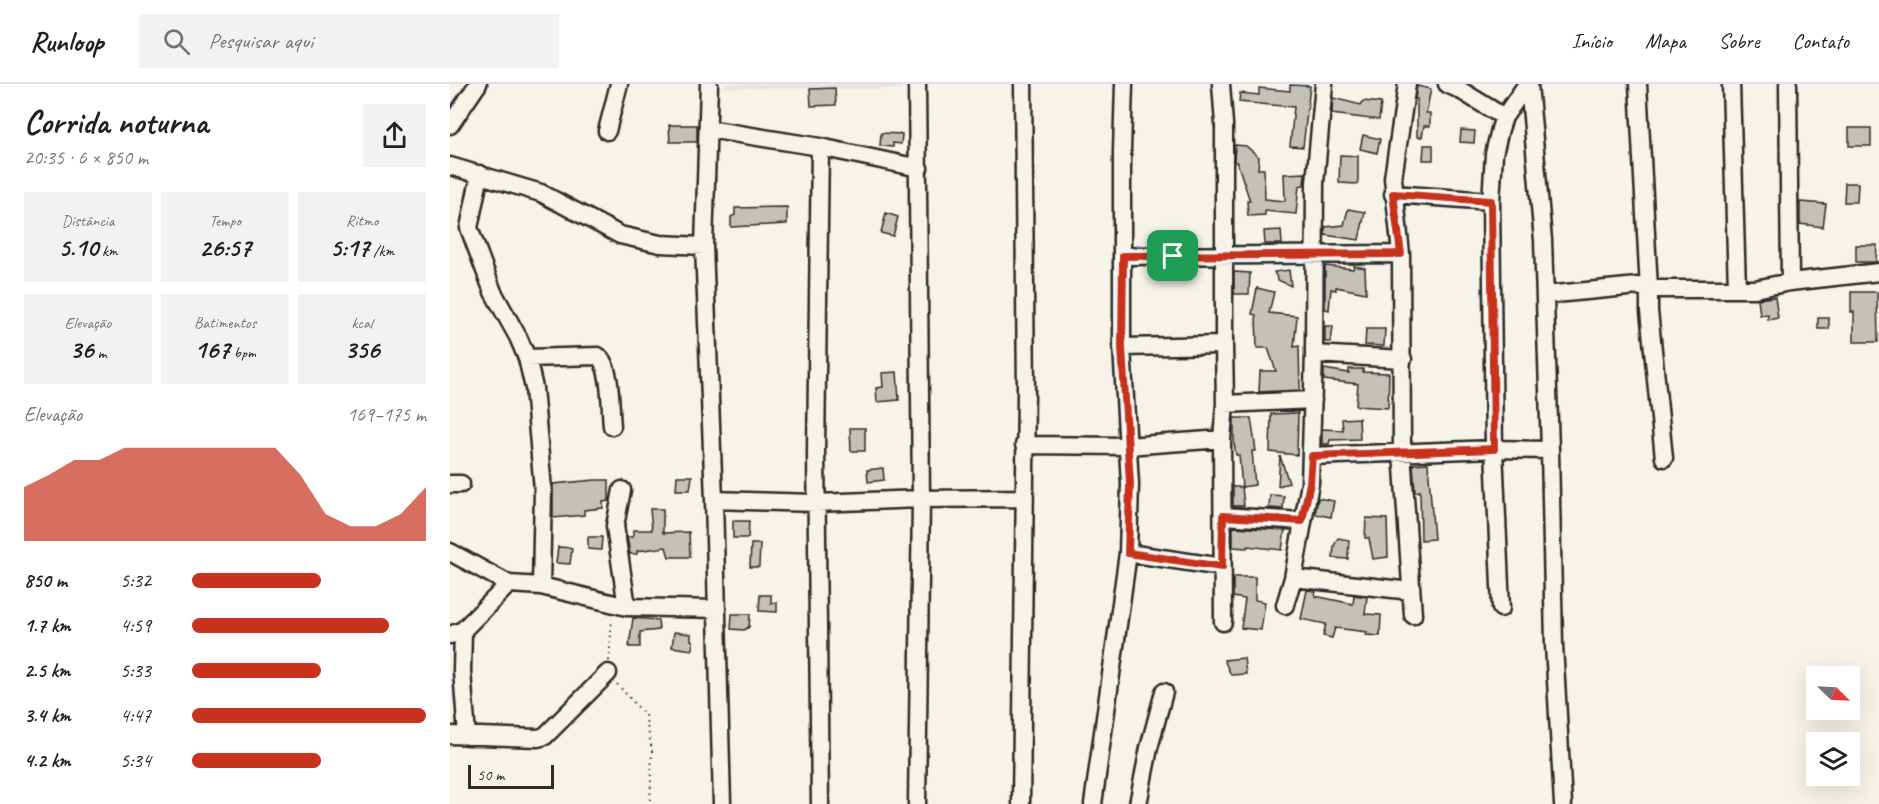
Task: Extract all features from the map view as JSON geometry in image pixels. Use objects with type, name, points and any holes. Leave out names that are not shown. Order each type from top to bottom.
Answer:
[{"type":"street","points":[[450,125],[478,84]]},
{"type":"street","points":[[607,131],[619,84]]},
{"type":"street","points":[[709,84],[704,246],[714,500],[722,804]]},
{"type":"street","points":[[917,84],[921,499],[917,804]]},
{"type":"street","points":[[1021,804],[1026,392],[1023,84]]},
{"type":"street","points":[[1093,804],[1118,685],[1128,553],[1130,484],[1122,347],[1124,84]]},
{"type":"street","points":[[1221,84],[1224,124],[1223,622]]},
{"type":"street","points":[[1285,605],[1293,578],[1310,483],[1314,354],[1315,183],[1324,84]]},
{"type":"street","points":[[1407,84],[1393,178],[1393,194],[1401,254],[1402,452],[1413,615]]},
{"type":"street","points":[[1447,84],[1504,117]]},
{"type":"street","points":[[1501,608],[1494,449],[1491,201],[1494,154],[1504,117],[1528,84]]},
{"type":"street","points":[[1528,84],[1543,240],[1554,645],[1563,804]]},
{"type":"street","points":[[1638,84],[1649,311],[1664,458]]},
{"type":"street","points":[[1731,84],[1737,289]]},
{"type":"street","points":[[1788,84],[1790,282]]},
{"type":"street","points":[[708,129],[820,147],[919,168]]},
{"type":"street","points":[[820,147],[816,502],[820,804]]},
{"type":"street","points":[[450,166],[541,193],[620,235],[660,244],[704,246]]},
{"type":"street","points":[[480,174],[469,228],[493,292],[527,358],[534,388],[542,480],[541,586]]},
{"type":"street","points":[[1393,194],[1491,201]]},
{"type":"street","points":[[1123,256],[1401,254]]},
{"type":"street","points":[[1545,295],[1638,286],[1755,289],[1790,282],[1879,272]]},
{"type":"street","points":[[1122,347],[1224,345]]},
{"type":"street","points":[[1314,354],[1403,359]]},
{"type":"street","points":[[527,358],[598,356],[603,360],[607,369],[612,426]]},
{"type":"street","points":[[1225,404],[1313,400]]},
{"type":"street","points":[[1024,445],[1127,446],[1222,439]]},
{"type":"street","points":[[1312,456],[1494,449],[1550,450]]},
{"type":"street","points":[[620,606],[615,526],[622,490]]},
{"type":"street","points":[[714,500],[816,502],[1023,498]]},
{"type":"street","points":[[1223,516],[1302,521]]},
{"type":"street","points":[[450,552],[509,584],[541,586],[620,606],[717,609]]},
{"type":"street","points":[[1128,553],[1222,567]]},
{"type":"street","points":[[1293,578],[1412,591]]},
{"type":"street","points":[[509,584],[457,632],[462,671],[458,736],[538,738],[545,736],[608,673]]},
{"type":"street","points":[[1138,804],[1149,748],[1164,692]]},
{"type":"path","points":[[620,606],[608,673],[645,715],[652,750],[650,804]]},
{"type":"shaded area","points":[[725,84],[901,84],[901,89],[725,88]]},
{"type":"building","points":[[1290,85],[1310,86],[1303,147],[1290,146],[1294,107],[1239,102],[1240,93],[1259,95],[1259,88],[1290,91]]},
{"type":"building","points":[[1417,86],[1431,89],[1426,113],[1430,113],[1430,126],[1424,126],[1422,137],[1417,137],[1417,99],[1415,99]]},
{"type":"building","points":[[835,88],[836,105],[811,106],[810,89]]},
{"type":"building","points":[[1333,98],[1361,105],[1363,101],[1381,103],[1379,120],[1332,114]]},
{"type":"building","points":[[669,125],[697,125],[697,142],[670,142]]},
{"type":"building","points":[[1849,128],[1871,128],[1871,146],[1849,146]]},
{"type":"building","points":[[1461,130],[1475,131],[1474,143],[1460,142]]},
{"type":"building","points":[[881,133],[902,134],[901,144],[893,143],[893,147],[880,146]]},
{"type":"building","points":[[1363,135],[1380,139],[1377,153],[1360,149]]},
{"type":"building","points":[[1235,145],[1246,146],[1259,157],[1258,169],[1264,169],[1265,199],[1285,201],[1284,174],[1305,173],[1304,185],[1299,186],[1296,214],[1265,211],[1265,215],[1248,216],[1247,201],[1250,201],[1237,162],[1234,162]]},
{"type":"building","points":[[1424,145],[1433,145],[1433,160],[1423,160]]},
{"type":"building","points":[[1340,155],[1358,156],[1358,184],[1339,183]]},
{"type":"building","points":[[1845,183],[1858,183],[1857,202],[1844,202]]},
{"type":"building","points":[[1800,202],[1826,204],[1823,227],[1800,224]]},
{"type":"building","points":[[787,207],[787,224],[731,227],[731,217],[735,215],[735,208]]},
{"type":"building","points":[[1348,209],[1365,212],[1359,240],[1325,235],[1325,227],[1344,225]]},
{"type":"building","points":[[886,213],[898,217],[893,236],[881,233]]},
{"type":"building","points":[[1281,230],[1282,244],[1265,244],[1264,231]]},
{"type":"building","points":[[1856,245],[1877,245],[1876,262],[1856,262]]},
{"type":"building","points":[[1325,266],[1365,268],[1366,293],[1336,287],[1336,290],[1331,289],[1329,310],[1325,309]]},
{"type":"building","points":[[1289,270],[1291,286],[1278,280],[1274,272]]},
{"type":"building","points":[[1234,272],[1250,273],[1249,294],[1234,294]]},
{"type":"building","points":[[1257,288],[1274,292],[1269,313],[1297,316],[1294,347],[1299,346],[1300,390],[1259,392],[1260,371],[1276,371],[1268,348],[1257,348],[1256,315],[1252,314]]},
{"type":"building","points":[[1851,292],[1877,292],[1878,342],[1854,342]]},
{"type":"building","points":[[1775,297],[1778,318],[1768,320],[1768,314],[1760,315],[1758,299]]},
{"type":"building","points":[[1818,318],[1829,318],[1829,329],[1818,329]]},
{"type":"building","points":[[1325,326],[1333,326],[1331,342],[1325,342]]},
{"type":"building","points":[[1366,329],[1385,329],[1384,346],[1365,345]]},
{"type":"building","points":[[1324,369],[1349,373],[1349,369],[1363,369],[1363,372],[1389,373],[1388,408],[1356,406],[1358,384],[1324,380]]},
{"type":"building","points":[[897,372],[899,400],[877,402],[876,388],[883,387],[882,373]]},
{"type":"building","points":[[1298,413],[1297,455],[1270,452],[1271,414]]},
{"type":"building","points":[[1234,418],[1251,418],[1256,451],[1252,451],[1255,485],[1242,487],[1239,455],[1236,455],[1234,443]]},
{"type":"building","points":[[1359,418],[1360,439],[1330,440],[1329,444],[1322,444],[1322,429],[1343,430],[1342,419]]},
{"type":"building","points":[[850,428],[865,428],[865,451],[851,451]]},
{"type":"building","points":[[1280,456],[1289,483],[1278,486]]},
{"type":"building","points":[[1428,463],[1434,539],[1421,540],[1420,491],[1415,492],[1413,464]]},
{"type":"building","points":[[883,468],[884,480],[868,482],[867,470]]},
{"type":"building","points":[[677,476],[692,476],[690,490],[676,490]]},
{"type":"building","points":[[609,480],[609,501],[603,502],[603,508],[584,510],[584,515],[553,518],[553,484]]},
{"type":"building","points":[[1233,487],[1242,487],[1244,506],[1233,506]]},
{"type":"building","points":[[1270,495],[1284,496],[1283,509],[1269,508]]},
{"type":"building","points":[[1318,498],[1334,501],[1331,517],[1315,514]]},
{"type":"building","points":[[650,509],[663,509],[663,533],[689,532],[690,557],[669,557],[666,547],[630,554],[627,537],[633,537],[633,530],[652,530]]},
{"type":"building","points":[[1366,518],[1387,519],[1388,557],[1373,559],[1369,538],[1365,538]]},
{"type":"building","points":[[733,521],[749,521],[748,538],[733,538]]},
{"type":"building","points":[[1233,527],[1285,530],[1282,550],[1248,546],[1247,548],[1233,547]]},
{"type":"building","points":[[588,537],[602,537],[601,550],[588,549]]},
{"type":"building","points":[[1338,538],[1349,540],[1348,559],[1333,558],[1334,546]]},
{"type":"building","points":[[751,544],[760,544],[759,567],[750,567]]},
{"type":"building","points":[[558,547],[572,548],[570,564],[556,563]]},
{"type":"building","points":[[1233,577],[1255,577],[1255,600],[1265,602],[1261,630],[1241,628],[1245,599],[1233,597]]},
{"type":"building","points":[[1307,590],[1316,591],[1315,596],[1353,604],[1354,595],[1367,597],[1365,614],[1381,615],[1380,636],[1335,628],[1332,638],[1323,636],[1326,624],[1301,619]]},
{"type":"building","points":[[760,595],[771,595],[771,603],[777,602],[777,612],[759,611]]},
{"type":"building","points":[[732,614],[750,614],[749,627],[744,630],[731,629]]},
{"type":"building","points":[[633,618],[658,620],[659,630],[640,632],[640,647],[629,647]]},
{"type":"building","points":[[674,632],[691,634],[692,650],[672,647]]},
{"type":"building","points":[[1244,658],[1246,674],[1231,675],[1224,660]]},
{"type":"route","points":[[1393,194],[1491,201],[1494,449],[1312,456],[1310,483],[1302,521],[1223,516],[1222,567],[1128,553],[1130,484],[1122,347],[1123,256],[1173,256],[1401,254],[1393,194]]}]
